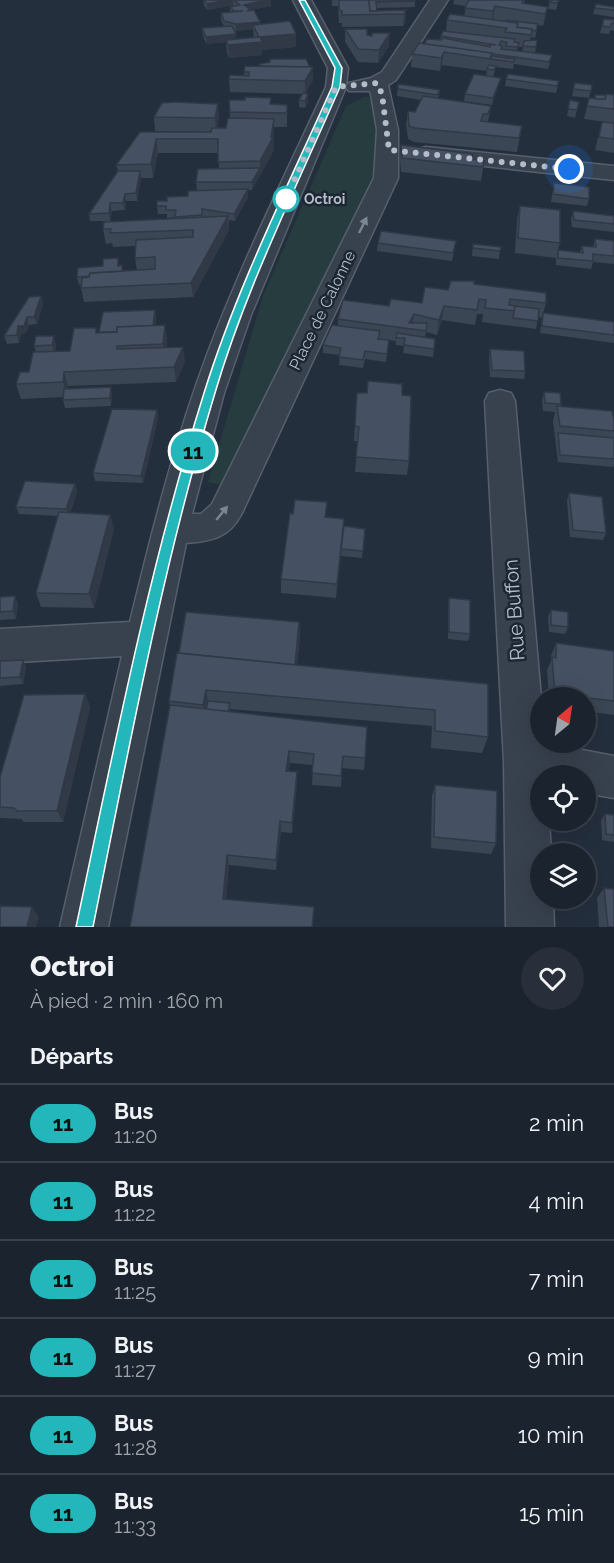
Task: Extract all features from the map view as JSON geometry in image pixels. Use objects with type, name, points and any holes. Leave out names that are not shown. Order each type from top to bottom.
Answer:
[{"type":"street","points":[[84,927],[144,638],[170,530],[210,392],[240,305],[336,87],[338,68],[302,0]]},
{"type":"street","points":[[336,87],[377,83],[389,76],[439,0]]},
{"type":"street","name":"Place de Calonne","points":[[170,530],[210,527],[225,513],[386,177],[389,150],[382,94],[377,83]]},
{"type":"street","points":[[389,150],[614,173]]},
{"type":"street","name":"Rue Buffon","points":[[500,401],[525,762],[531,927]]},
{"type":"street","points":[[0,646],[144,638]]},
{"type":"street","points":[[525,762],[614,777]]},
{"type":"green space","points":[[364,97],[377,97],[379,176],[229,487],[208,482],[263,296],[346,106]]},
{"type":"building","points":[[203,0],[227,0],[207,4]]},
{"type":"building","points":[[234,0],[267,0],[244,5],[250,9],[247,11],[254,10],[260,22],[236,24],[224,21],[221,13],[243,11],[234,11],[230,7],[240,5]]},
{"type":"building","points":[[339,0],[369,0],[370,11],[406,10],[404,14],[342,15],[342,11],[339,10]]},
{"type":"building","points":[[369,0],[415,1],[376,2],[377,11],[370,11]]},
{"type":"building","points":[[469,0],[524,0],[522,3],[548,7],[545,14],[495,6],[493,11],[465,8]]},
{"type":"building","points":[[596,4],[614,7],[614,10],[595,8]]},
{"type":"building","points":[[450,14],[518,23],[517,27],[532,29],[531,35],[505,32],[507,28],[447,20]]},
{"type":"building","points":[[604,19],[614,20],[614,24],[612,23],[610,27],[602,26]]},
{"type":"building","points":[[506,20],[538,24],[536,31],[517,27],[518,23]]},
{"type":"building","points":[[290,21],[296,34],[260,37],[262,42],[228,45],[226,40],[259,37],[253,25]]},
{"type":"building","points":[[232,26],[236,34],[206,37],[202,28]]},
{"type":"building","points":[[345,29],[367,29],[367,35],[372,36],[372,33],[390,33],[379,50],[358,49]]},
{"type":"building","points":[[443,31],[515,39],[514,42],[519,43],[518,47],[506,46],[507,42],[501,41],[499,45],[502,46],[501,49],[552,55],[549,62],[424,44],[427,39],[441,40],[443,38],[490,47],[491,44],[441,36]]},
{"type":"building","points":[[537,40],[536,47],[523,46],[524,41]]},
{"type":"building","points":[[419,43],[492,53],[490,59],[444,52],[441,58],[412,54]]},
{"type":"building","points":[[491,56],[515,59],[514,62],[491,59]]},
{"type":"building","points":[[270,59],[306,59],[310,67],[259,66],[270,62]]},
{"type":"building","points":[[489,65],[496,66],[494,70],[487,69]]},
{"type":"building","points":[[245,66],[313,67],[305,81],[229,79],[230,75],[249,76],[249,72],[244,72]]},
{"type":"building","points":[[474,74],[501,78],[493,98],[465,94]]},
{"type":"building","points":[[508,74],[559,81],[557,86],[506,79]]},
{"type":"building","points":[[575,83],[592,85],[591,91],[573,89]]},
{"type":"building","points":[[398,84],[440,90],[437,95],[398,89]]},
{"type":"building","points":[[303,93],[308,94],[305,101],[299,100]]},
{"type":"building","points":[[606,94],[614,95],[614,109],[587,106],[589,98],[605,99]]},
{"type":"building","points":[[595,95],[606,95],[605,99],[595,99]]},
{"type":"building","points":[[423,96],[491,106],[488,114],[483,114],[481,121],[522,126],[519,138],[409,126],[408,111],[415,112]]},
{"type":"building","points":[[245,97],[271,98],[270,104],[287,105],[287,113],[230,112],[229,100],[245,100]]},
{"type":"building","points":[[570,100],[579,102],[577,110],[568,109]]},
{"type":"building","points":[[162,103],[218,104],[215,118],[154,117]]},
{"type":"building","points":[[228,118],[274,119],[271,137],[273,137],[260,161],[218,162],[218,139],[156,139],[151,164],[116,165],[140,132],[211,132],[212,128],[226,128]]},
{"type":"building","points":[[602,122],[614,123],[614,139],[599,137]]},
{"type":"building","points":[[401,145],[473,154],[472,159],[484,161],[483,167],[402,158]]},
{"type":"building","points":[[260,168],[252,182],[196,182],[198,169]]},
{"type":"building","points":[[118,171],[140,171],[136,193],[125,194],[123,203],[110,203],[109,213],[89,214]]},
{"type":"building","points":[[554,183],[589,187],[589,199],[553,194]]},
{"type":"building","points":[[248,189],[234,214],[202,209],[202,215],[175,217],[176,210],[166,210],[166,206],[157,206],[157,201],[167,201],[167,197],[188,196],[188,191]]},
{"type":"building","points":[[520,206],[560,210],[560,243],[518,238]]},
{"type":"building","points":[[573,211],[614,216],[614,224],[574,220]]},
{"type":"building","points":[[228,216],[191,283],[81,288],[82,278],[89,277],[90,273],[155,269],[155,257],[135,258],[136,240],[193,237],[193,230],[110,233],[111,229],[103,229],[104,222]]},
{"type":"building","points":[[381,231],[456,241],[453,253],[378,243]]},
{"type":"building","points":[[595,239],[614,241],[614,256],[593,254],[593,261],[558,258],[558,250],[583,253],[582,246],[596,247]]},
{"type":"building","points":[[473,244],[501,247],[500,251],[473,248]]},
{"type":"building","points":[[118,258],[118,266],[122,265],[122,271],[90,273],[89,276],[77,277],[78,268],[103,266],[103,259]]},
{"type":"building","points":[[451,281],[474,281],[474,284],[546,293],[546,303],[510,299],[509,305],[515,306],[515,311],[485,308],[486,300],[479,299],[477,310],[444,306],[439,320],[414,314],[409,323],[427,323],[426,331],[338,319],[343,300],[389,306],[391,299],[422,303],[425,287],[448,290]]},
{"type":"building","points":[[41,296],[34,317],[27,317],[24,326],[18,326],[17,335],[4,336],[29,297]]},
{"type":"building","points":[[515,306],[539,309],[538,321],[513,318]]},
{"type":"building","points":[[155,310],[153,326],[117,327],[117,332],[99,332],[103,312]]},
{"type":"building","points":[[543,313],[614,322],[614,335],[542,326]]},
{"type":"building","points":[[165,325],[163,344],[117,346],[117,349],[183,347],[174,367],[64,372],[63,382],[16,384],[20,372],[29,372],[33,352],[70,351],[74,328],[96,328],[96,333],[117,332],[117,327]]},
{"type":"building","points":[[332,325],[380,331],[378,339],[389,340],[387,354],[365,351],[363,360],[339,357],[341,348],[323,345]]},
{"type":"building","points":[[397,333],[435,339],[434,349],[404,345],[405,338],[396,338]]},
{"type":"building","points":[[36,336],[54,336],[52,345],[34,346]]},
{"type":"building","points":[[490,349],[524,351],[525,371],[492,370]]},
{"type":"building","points":[[368,381],[402,384],[402,395],[411,396],[409,461],[356,457],[359,427],[355,426],[357,393],[367,393]]},
{"type":"building","points":[[111,387],[110,398],[63,400],[64,389]]},
{"type":"building","points":[[544,392],[560,393],[561,404],[545,403]]},
{"type":"building","points":[[557,406],[612,411],[614,431],[560,426]]},
{"type":"building","points":[[112,409],[157,410],[141,476],[93,473]]},
{"type":"building","points":[[558,433],[614,438],[614,459],[560,455]]},
{"type":"building","points":[[25,481],[75,484],[66,509],[16,507]]},
{"type":"building","points":[[569,493],[602,497],[606,533],[573,530]]},
{"type":"building","points":[[295,500],[327,502],[325,517],[344,519],[337,584],[281,579],[290,513],[293,514]]},
{"type":"building","points":[[59,512],[110,515],[89,594],[36,593]]},
{"type":"building","points":[[344,526],[365,529],[363,551],[341,549]]},
{"type":"building","points":[[15,596],[13,611],[0,612],[0,597]]},
{"type":"building","points":[[449,598],[470,600],[470,634],[449,632]]},
{"type":"building","points":[[551,610],[568,612],[568,627],[551,625]]},
{"type":"building","points":[[186,612],[299,622],[295,665],[179,653]]},
{"type":"building","points":[[556,643],[614,651],[614,701],[596,699],[596,687],[554,687],[552,657],[556,658]]},
{"type":"building","points":[[177,653],[488,684],[488,737],[435,731],[435,710],[206,690],[203,705],[169,701]]},
{"type":"building","points":[[23,660],[20,677],[0,678],[0,661]]},
{"type":"building","points":[[85,694],[57,811],[17,811],[14,808],[0,807],[0,777],[24,695]]},
{"type":"building","points":[[208,701],[230,703],[228,712],[206,710]]},
{"type":"building","points":[[170,705],[367,727],[365,758],[343,756],[341,776],[312,773],[314,754],[289,751],[286,771],[297,772],[292,823],[280,821],[276,860],[227,855],[223,899],[314,907],[312,927],[130,927]]},
{"type":"building","points":[[435,785],[497,791],[496,843],[434,837]]},
{"type":"building","points":[[605,814],[614,815],[614,835],[606,834]]},
{"type":"building","points":[[604,888],[614,889],[614,927],[608,927]]},
{"type":"building","points":[[0,906],[32,907],[27,927],[0,927]]},
{"type":"bus line","name":"11","points":[[84,927],[136,686],[144,638],[170,530],[210,392],[240,305],[336,87],[338,68],[302,0]]},
{"type":"place","name":"Octroi","points":[[286,199]]},
{"type":"route","points":[[286,199],[286,201],[336,87],[355,87],[377,83],[382,94],[389,150],[569,169]]}]
